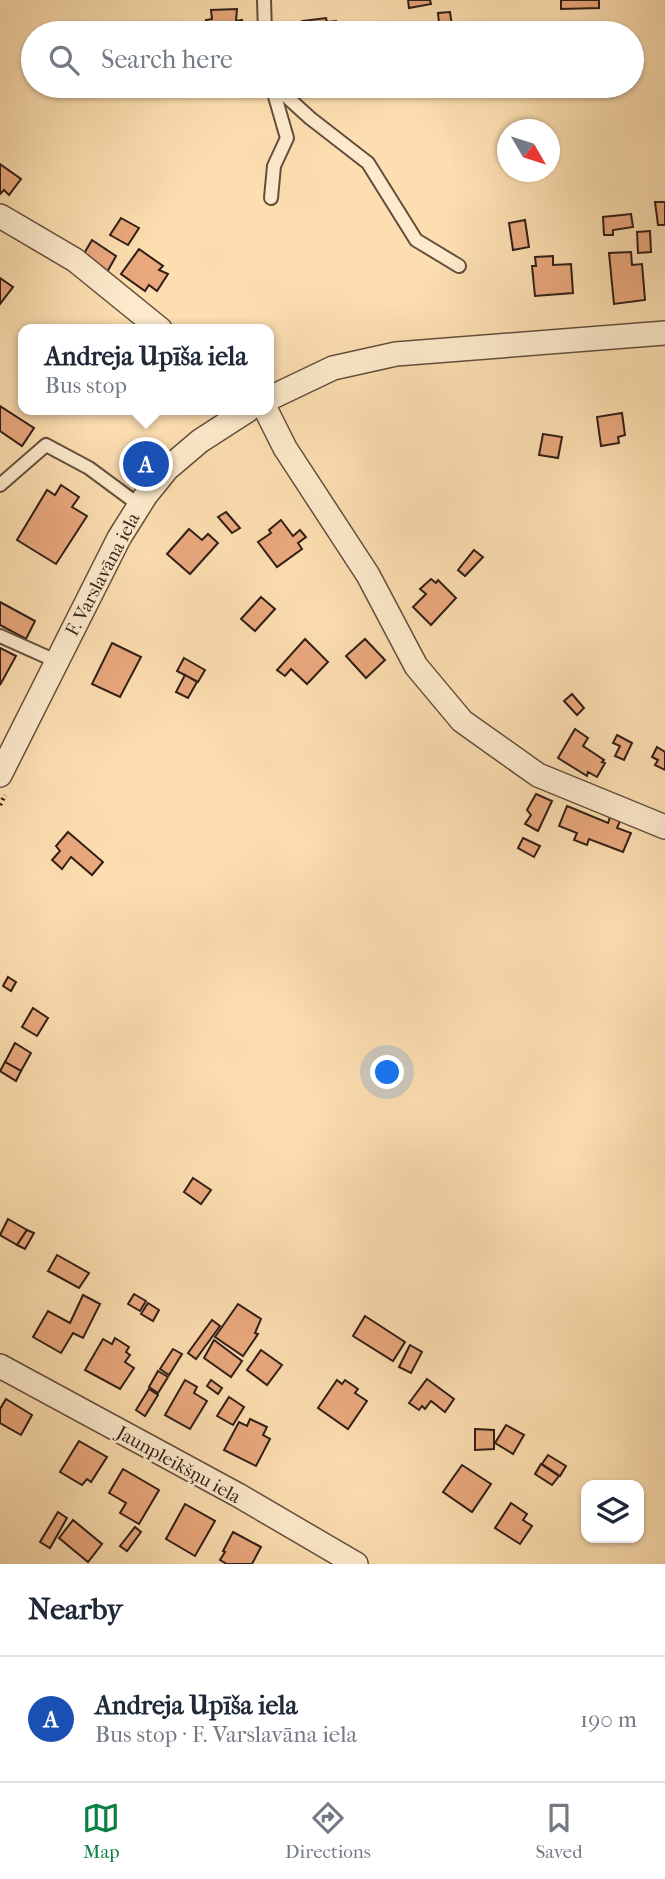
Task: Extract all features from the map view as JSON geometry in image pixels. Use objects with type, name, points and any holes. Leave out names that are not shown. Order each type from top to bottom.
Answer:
[{"type":"street","points":[[0,216],[75,260],[154,324]]},
{"type":"street","points":[[274,396],[333,368],[397,354],[665,333]]},
{"type":"street","name":"F. Varslavāna iela","points":[[3,783],[56,661],[119,538],[139,505],[167,469],[200,441],[240,415]]},
{"type":"street","points":[[268,415],[285,448],[368,575],[416,666],[462,721],[538,775],[665,827]]},
{"type":"street","name":"Jaunpleikšņu iela","points":[[0,1366],[237,1495],[356,1564]]},
{"type":"lane","points":[[264,0],[265,21]]},
{"type":"lane","points":[[271,198],[274,166],[287,138],[277,98]]},
{"type":"lane","points":[[288,98],[368,163],[416,240],[459,267]]},
{"type":"lane","points":[[0,485],[46,445],[89,468],[139,505]]},
{"type":"lane","points":[[0,636],[56,661]]},
{"type":"path","points":[[0,804],[3,783]]},
{"type":"building","points":[[408,0],[430,0],[431,4],[409,8]]},
{"type":"building","points":[[561,0],[599,0],[599,8],[561,9]]},
{"type":"building","points":[[237,9],[236,21],[206,21],[212,19],[211,10]]},
{"type":"building","points":[[450,12],[451,21],[439,21],[438,13]]},
{"type":"building","points":[[326,18],[327,21],[302,21]]},
{"type":"building","points":[[0,164],[21,179],[9,195],[4,190],[0,194]]},
{"type":"building","points":[[655,202],[665,202],[665,225],[658,225]]},
{"type":"building","points":[[631,214],[633,227],[613,230],[613,235],[604,235],[603,217]]},
{"type":"building","points":[[121,218],[139,228],[128,245],[110,235]]},
{"type":"building","points":[[525,220],[529,247],[513,250],[509,223]]},
{"type":"building","points":[[650,231],[651,252],[638,253],[637,232]]},
{"type":"building","points":[[92,240],[116,256],[106,274],[82,257]]},
{"type":"building","points":[[139,249],[163,266],[159,270],[168,274],[157,291],[149,285],[145,291],[121,274]]},
{"type":"building","points":[[631,252],[632,265],[642,264],[645,300],[614,304],[609,253]]},
{"type":"building","points":[[553,256],[553,265],[571,264],[573,293],[535,296],[532,266],[536,266],[535,257]]},
{"type":"building","points":[[0,278],[13,287],[0,304]]},
{"type":"building","points":[[0,406],[34,428],[22,446],[0,431]]},
{"type":"building","points":[[622,413],[625,435],[618,437],[619,443],[601,446],[597,417]]},
{"type":"building","points":[[543,434],[562,437],[558,458],[539,455]]},
{"type":"building","points":[[61,485],[79,497],[72,507],[87,516],[56,564],[17,540],[47,490],[55,495]]},
{"type":"building","points":[[226,512],[240,528],[232,533],[218,517]]},
{"type":"building","points":[[281,520],[293,536],[300,530],[306,537],[298,543],[302,549],[277,567],[258,542],[271,533],[269,530]]},
{"type":"building","points":[[189,529],[202,540],[208,534],[218,543],[190,574],[167,554]]},
{"type":"building","points":[[474,550],[483,557],[465,576],[458,570]]},
{"type":"building","points":[[431,579],[436,583],[438,580],[456,598],[431,625],[413,607],[426,594],[420,589]]},
{"type":"building","points":[[261,597],[275,609],[255,631],[241,619]]},
{"type":"building","points":[[0,602],[35,621],[26,639],[0,625]]},
{"type":"building","points":[[305,639],[328,662],[307,684],[291,669],[285,676],[277,670]]},
{"type":"building","points":[[365,639],[385,660],[366,678],[346,656]]},
{"type":"building","points":[[112,643],[141,657],[120,697],[92,684]]},
{"type":"building","points":[[0,648],[16,656],[0,685]]},
{"type":"building","points":[[184,658],[205,670],[198,682],[177,671]]},
{"type":"building","points":[[185,675],[197,682],[188,698],[176,692]]},
{"type":"building","points":[[572,694],[584,708],[577,715],[564,701]]},
{"type":"building","points":[[575,729],[588,738],[583,746],[604,760],[597,777],[588,772],[587,776],[558,758]]},
{"type":"building","points":[[617,735],[632,743],[624,760],[615,756],[620,746],[613,743]]},
{"type":"building","points":[[657,747],[665,752],[665,770],[655,765],[658,760],[652,757]]},
{"type":"building","points":[[536,794],[552,801],[538,831],[525,824],[531,815],[527,810]]},
{"type":"building","points":[[567,806],[608,823],[610,817],[620,821],[617,828],[631,833],[623,852],[589,839],[587,845],[574,840],[577,833],[559,826]]},
{"type":"building","points":[[68,832],[103,862],[92,875],[71,857],[62,869],[52,860],[60,851],[56,846]]},
{"type":"building","points":[[523,838],[540,846],[534,857],[518,848]]},
{"type":"building","points":[[8,977],[16,982],[11,991],[3,986]]},
{"type":"building","points":[[33,1008],[48,1018],[37,1036],[22,1027]]},
{"type":"building","points":[[15,1043],[31,1053],[21,1071],[5,1062]]},
{"type":"building","points":[[5,1062],[21,1071],[16,1081],[0,1071]]},
{"type":"building","points":[[193,1178],[211,1190],[201,1204],[184,1192]]},
{"type":"building","points":[[8,1219],[27,1230],[17,1245],[0,1235]]},
{"type":"building","points":[[27,1230],[34,1233],[25,1249],[17,1245]]},
{"type":"building","points":[[57,1255],[89,1273],[79,1288],[48,1271]]},
{"type":"building","points":[[134,1294],[146,1301],[140,1311],[128,1304]]},
{"type":"building","points":[[83,1295],[100,1304],[83,1338],[73,1333],[61,1353],[33,1337],[48,1311],[70,1323]]},
{"type":"building","points":[[148,1303],[159,1310],[153,1321],[141,1314]]},
{"type":"building","points":[[238,1304],[261,1319],[255,1333],[258,1334],[243,1356],[215,1337]]},
{"type":"building","points":[[365,1316],[405,1342],[393,1361],[353,1336]]},
{"type":"building","points":[[212,1320],[220,1326],[196,1359],[188,1353]]},
{"type":"building","points":[[115,1338],[129,1347],[126,1352],[130,1355],[125,1362],[134,1368],[120,1389],[85,1370],[103,1339],[112,1344]]},
{"type":"building","points":[[214,1340],[242,1361],[231,1377],[204,1358]]},
{"type":"building","points":[[410,1345],[422,1352],[411,1373],[399,1367]]},
{"type":"building","points":[[173,1349],[182,1354],[169,1375],[160,1369]]},
{"type":"building","points":[[261,1350],[282,1365],[267,1385],[247,1370]]},
{"type":"building","points":[[158,1371],[168,1377],[158,1393],[149,1387]]},
{"type":"building","points":[[427,1379],[454,1399],[445,1412],[431,1401],[425,1409],[422,1406],[419,1410],[409,1403]]},
{"type":"building","points":[[185,1380],[197,1387],[194,1393],[207,1401],[190,1429],[165,1415]]},
{"type":"building","points":[[211,1380],[222,1388],[218,1394],[207,1386]]},
{"type":"building","points":[[337,1380],[342,1384],[345,1380],[358,1389],[355,1393],[367,1401],[348,1429],[318,1408]]},
{"type":"building","points":[[149,1389],[158,1395],[145,1416],[136,1410]]},
{"type":"building","points":[[229,1397],[244,1407],[233,1425],[217,1416]]},
{"type":"building","points":[[6,1399],[32,1415],[21,1435],[0,1423],[0,1409]]},
{"type":"building","points":[[250,1419],[267,1427],[263,1435],[270,1439],[256,1466],[224,1450],[239,1422],[247,1426]]},
{"type":"building","points":[[506,1425],[524,1435],[513,1454],[495,1443]]},
{"type":"building","points":[[475,1429],[494,1430],[494,1449],[475,1450]]},
{"type":"building","points":[[79,1441],[107,1457],[91,1482],[87,1479],[82,1485],[60,1472]]},
{"type":"building","points":[[548,1455],[566,1466],[560,1476],[542,1464]]},
{"type":"building","points":[[541,1464],[559,1476],[552,1485],[535,1474]]},
{"type":"building","points":[[462,1465],[491,1484],[472,1512],[443,1492]]},
{"type":"building","points":[[123,1469],[159,1490],[139,1524],[120,1513],[126,1503],[109,1493]]},
{"type":"building","points":[[511,1503],[527,1514],[523,1520],[532,1526],[520,1544],[495,1528]]},
{"type":"building","points":[[185,1504],[215,1521],[195,1556],[166,1539]]},
{"type":"building","points":[[58,1512],[67,1518],[50,1548],[40,1542]]},
{"type":"building","points":[[73,1520],[102,1544],[88,1562],[59,1538]]},
{"type":"building","points":[[135,1527],[141,1532],[127,1551],[120,1546]]},
{"type":"building","points":[[233,1532],[261,1547],[252,1564],[227,1564],[220,1560]]},
{"type":"place","name":"Andreja Upīša iela","points":[[146,464]]}]
